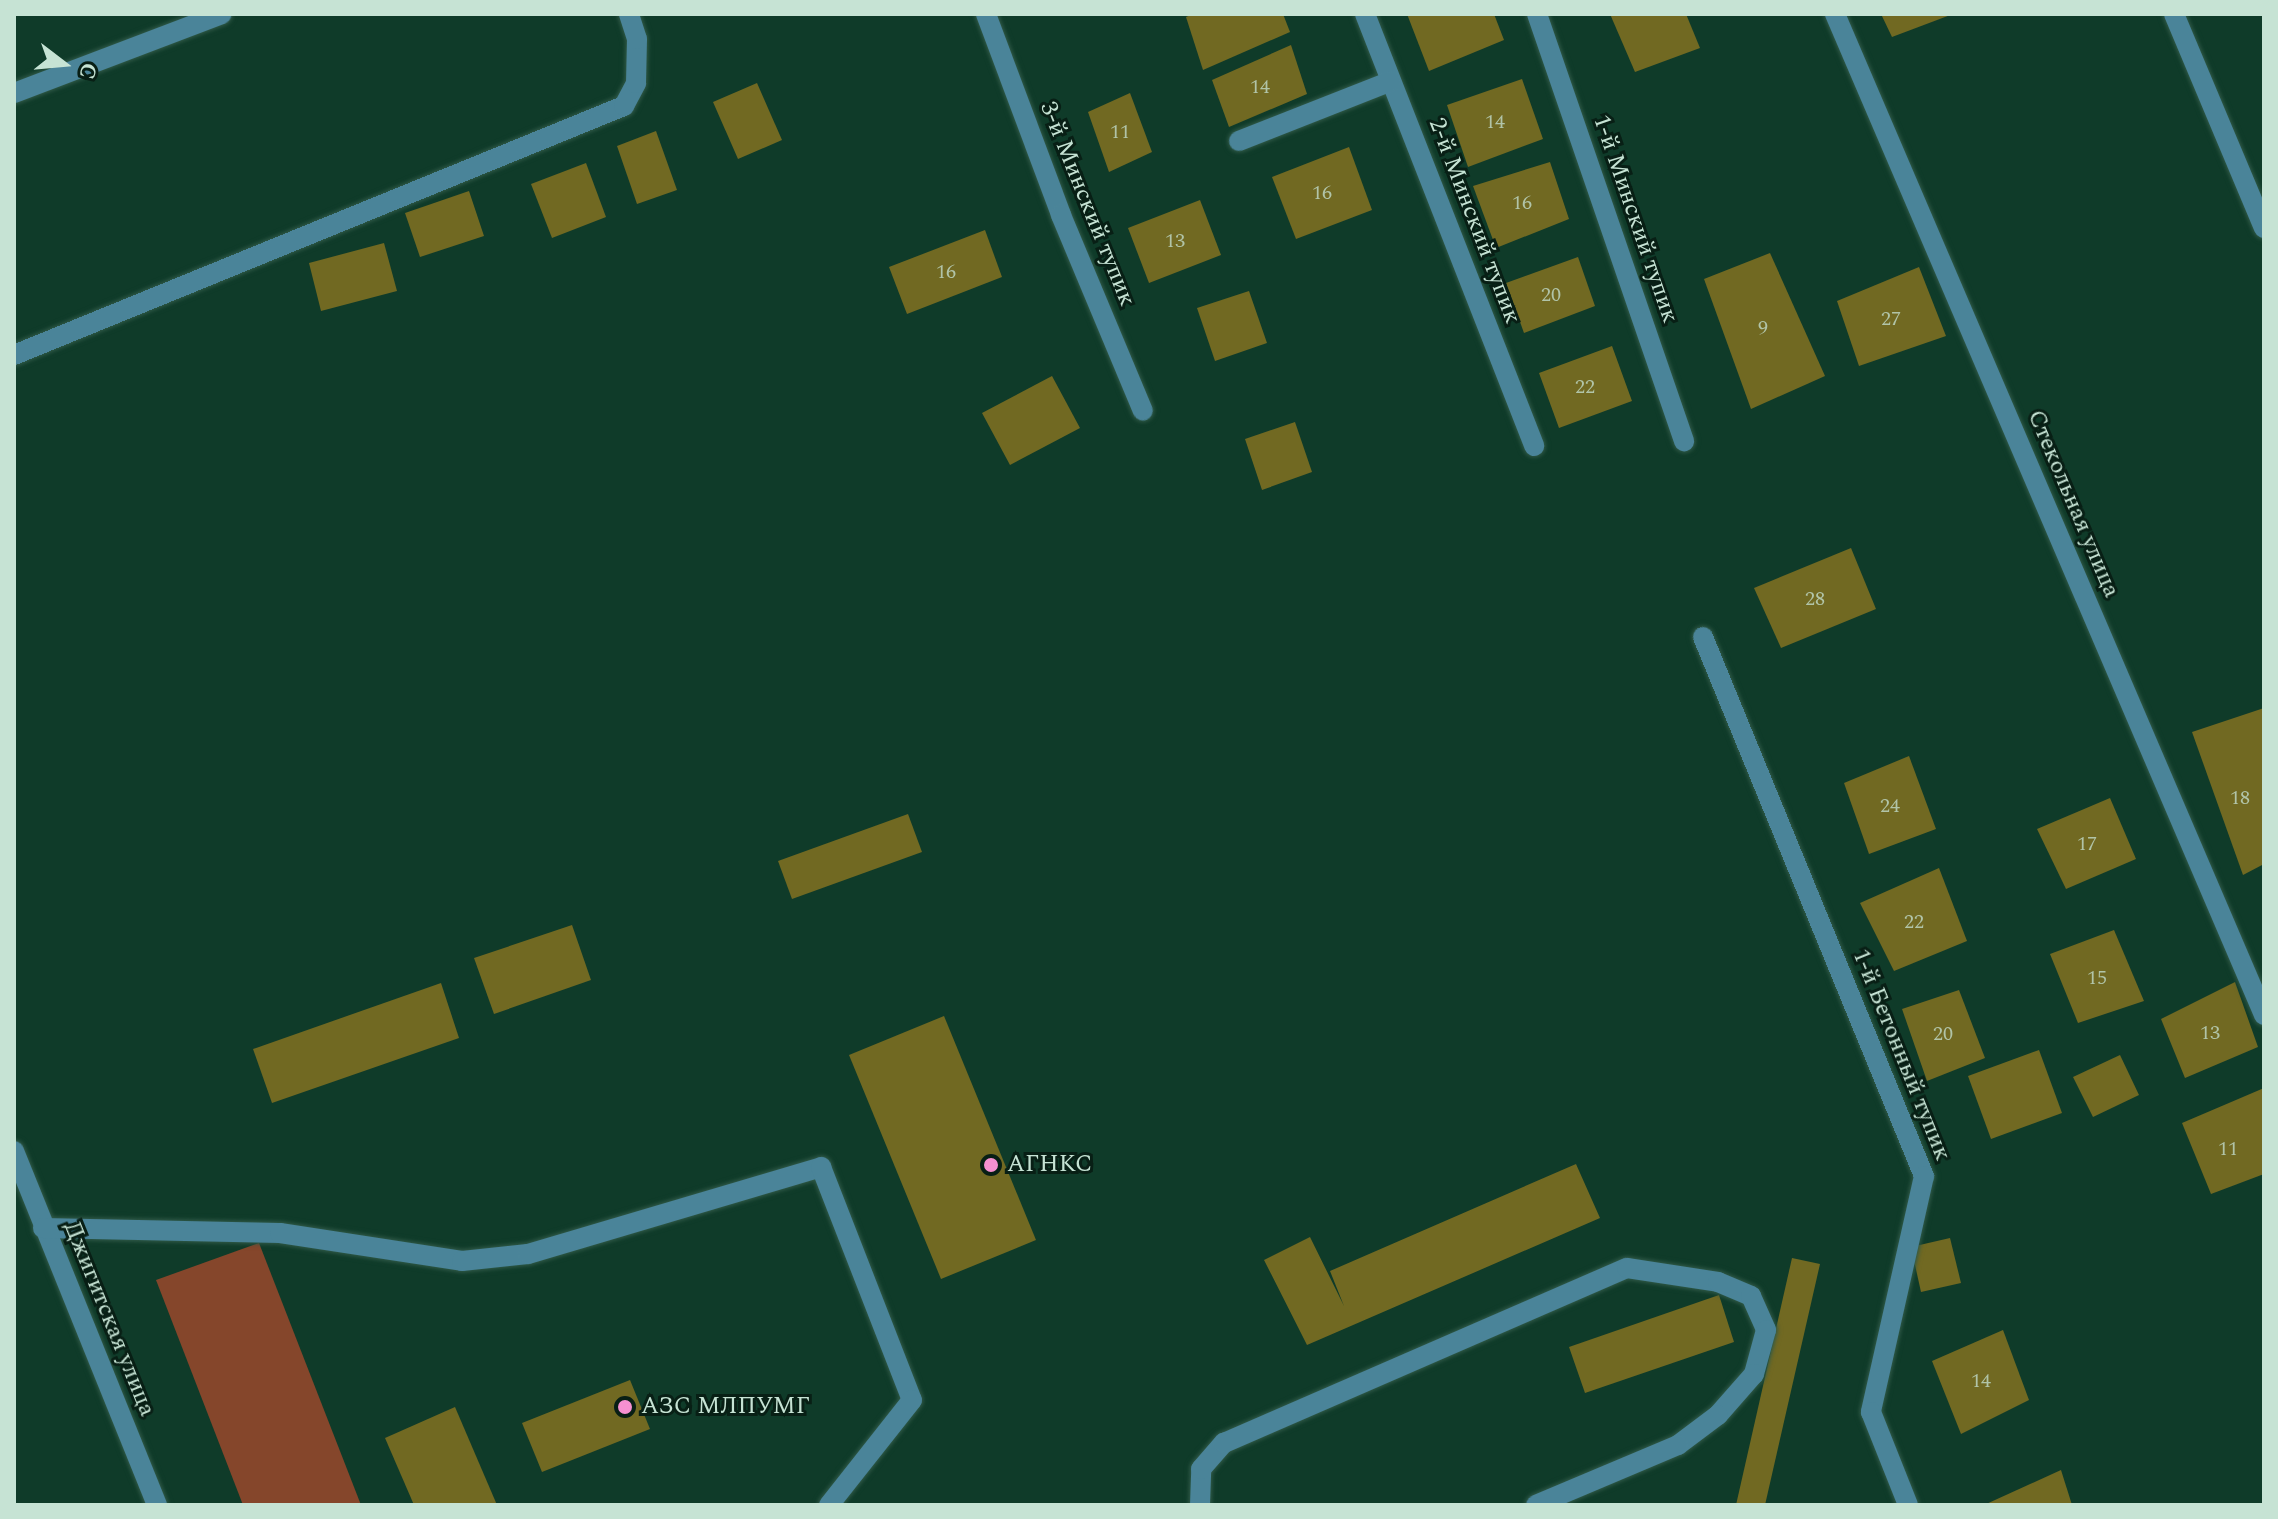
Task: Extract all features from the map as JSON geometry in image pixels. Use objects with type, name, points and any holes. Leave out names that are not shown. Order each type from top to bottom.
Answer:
[{"type":"street","points":[[14,93],[222,14]]},
{"type":"street","points":[[14,355],[624,106],[636,83],[637,39],[629,14]]},
{"type":"street","name":"3-й Минский тупик","points":[[986,14],[1061,215],[1143,411]]},
{"type":"street","name":"2-й Минский тупик","points":[[1365,14],[1534,446]]},
{"type":"street","name":"1-й Минский тупик","points":[[1537,14],[1684,441]]},
{"type":"street","name":"Стекольная улица","points":[[1835,14],[2264,1015]]},
{"type":"street","points":[[2174,14],[2264,228]]},
{"type":"street","points":[[1239,141],[1391,81]]},
{"type":"street","name":"1-й Бетонный тупик","points":[[1703,637],[1924,1176],[1871,1412],[1908,1505]]},
{"type":"street","name":"Джигитская улица","points":[[14,1151],[22,1201],[43,1228],[157,1505]]},
{"type":"street","points":[[43,1228],[280,1233],[462,1261],[528,1254],[821,1167],[912,1400],[829,1505]]},
{"type":"street","points":[[1200,1505],[1201,1469],[1224,1443],[1627,1268],[1718,1282],[1751,1296],[1766,1330],[1754,1374],[1718,1415],[1678,1445],[1536,1505]]},
{"type":"shaded area","points":[[259,1243],[361,1505],[243,1505],[156,1280]]},
{"type":"building","points":[[1193,14],[1283,14],[1290,32],[1203,70],[1186,17]]},
{"type":"building","points":[[1407,14],[1494,14],[1504,40],[1429,71]]},
{"type":"building","points":[[1610,14],[1686,14],[1700,48],[1635,72]]},
{"type":"building","points":[[1881,14],[1953,14],[1892,37]]},
{"type":"building","points":[[1291,45],[1307,94],[1229,127],[1212,80]]},
{"type":"building","points":[[1522,79],[1543,139],[1468,167],[1447,105]]},
{"type":"building","points":[[757,83],[782,140],[738,159],[713,102]]},
{"type":"building","points":[[1130,93],[1152,152],[1109,172],[1088,112]]},
{"type":"building","points":[[656,131],[677,190],[637,204],[617,146]]},
{"type":"building","points":[[1349,147],[1372,210],[1296,239],[1272,177]]},
{"type":"building","points":[[1550,162],[1569,219],[1496,248],[1473,186]]},
{"type":"building","points":[[586,163],[606,217],[552,238],[531,184]]},
{"type":"building","points":[[469,191],[484,236],[420,257],[405,213]]},
{"type":"building","points":[[1200,200],[1221,255],[1149,283],[1128,228]]},
{"type":"building","points":[[985,230],[1002,277],[907,314],[889,267]]},
{"type":"building","points":[[384,243],[397,291],[321,311],[309,263]]},
{"type":"building","points":[[1770,253],[1825,376],[1751,409],[1704,279]]},
{"type":"building","points":[[1578,257],[1595,306],[1524,333],[1506,283]]},
{"type":"building","points":[[1919,267],[1946,336],[1859,366],[1837,301]]},
{"type":"building","points":[[1249,291],[1267,343],[1215,361],[1197,308]]},
{"type":"building","points":[[1612,346],[1632,401],[1559,428],[1539,373]]},
{"type":"building","points":[[1052,376],[1080,428],[1010,465],[982,413]]},
{"type":"building","points":[[1295,422],[1312,472],[1262,490],[1245,439]]},
{"type":"building","points":[[1851,548],[1876,609],[1781,648],[1754,588]]},
{"type":"building","points":[[2264,708],[2264,864],[2243,875],[2192,732]]},
{"type":"building","points":[[1909,756],[1936,829],[1869,854],[1844,783]]},
{"type":"building","points":[[2110,798],[2136,859],[2066,889],[2037,829]]},
{"type":"building","points":[[908,814],[922,852],[792,899],[778,861]]},
{"type":"building","points":[[1939,868],[1967,941],[1894,971],[1860,903]]},
{"type":"building","points":[[572,925],[591,980],[494,1014],[474,958]]},
{"type":"building","points":[[2114,930],[2144,1001],[2078,1023],[2050,954]]},
{"type":"building","points":[[2235,982],[2258,1047],[2185,1078],[2161,1019]]},
{"type":"building","points":[[441,983],[459,1038],[272,1103],[253,1049]]},
{"type":"building","points":[[1959,990],[1985,1058],[1927,1081],[1902,1009]]},
{"type":"building","points":[[944,1016],[1036,1240],[941,1279],[849,1055]]},
{"type":"building","points":[[2039,1050],[2062,1113],[1991,1139],[1968,1076]]},
{"type":"building","points":[[2120,1055],[2139,1095],[2093,1117],[2073,1077]]},
{"type":"building","points":[[2264,1088],[2264,1174],[2211,1194],[2182,1123]]},
{"type":"building","points":[[1576,1164],[1600,1218],[1307,1345],[1264,1260],[1310,1237],[1344,1306],[1330,1271]]},
{"type":"building","points":[[1950,1238],[1961,1283],[1921,1292],[1911,1247]]},
{"type":"building","points":[[1792,1258],[1820,1264],[1765,1505],[1736,1505]]},
{"type":"building","points":[[1719,1295],[1734,1342],[1585,1393],[1569,1347]]},
{"type":"building","points":[[2003,1330],[2029,1400],[1961,1434],[1932,1361]]},
{"type":"building","points":[[630,1380],[650,1429],[542,1472],[522,1423]]},
{"type":"building","points":[[455,1407],[497,1505],[414,1505],[385,1438]]},
{"type":"building","points":[[2061,1470],[2072,1505],[1984,1505]]},
{"type":"place","name":"АГНКС","points":[[991,1165]]},
{"type":"place","name":"АЗС МЛПУМГ","points":[[625,1407]]}]
